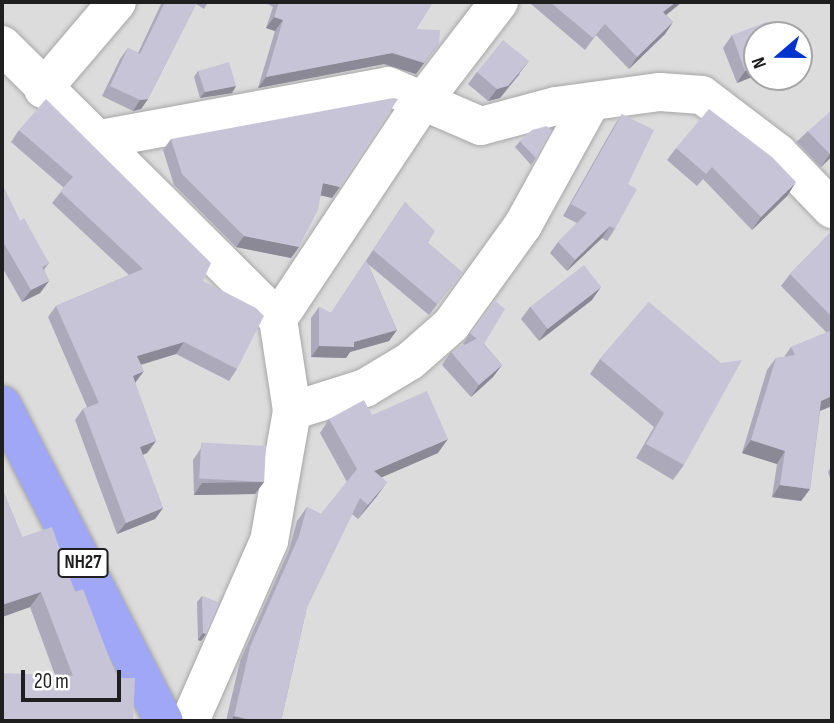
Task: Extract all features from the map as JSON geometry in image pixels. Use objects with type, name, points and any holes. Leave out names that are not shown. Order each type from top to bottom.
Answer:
[{"type":"highway","name":"NH27","points":[[2,405],[164,721]]},
{"type":"street","points":[[43,89],[117,2]]},
{"type":"street","points":[[278,319],[423,101],[499,2]]},
{"type":"street","points":[[2,45],[43,89],[278,319],[292,411],[269,541],[190,721]]},
{"type":"street","points":[[95,140],[388,86],[481,126],[555,106],[660,92],[702,95],[778,153],[832,209]]},
{"type":"street","points":[[292,411],[365,388],[410,361],[451,325],[523,225],[591,102]]},
{"type":"shaded area","points":[[2,2],[832,2],[832,721],[2,721]]},
{"type":"building","points":[[165,2],[197,2],[148,99],[140,100],[110,86],[128,48],[140,54]]},
{"type":"building","points":[[279,2],[433,2],[416,29],[440,30],[439,43],[424,63],[392,53],[266,77],[283,20],[274,17]]},
{"type":"building","points":[[550,2],[676,2],[663,12],[673,22],[637,57],[605,24],[593,38]]},
{"type":"building","points":[[743,31],[743,65],[732,35]]},
{"type":"building","points":[[503,40],[529,61],[508,86],[497,89],[477,72]]},
{"type":"building","points":[[229,62],[236,86],[205,92],[198,71]]},
{"type":"building","points":[[46,99],[211,263],[203,281],[256,308],[264,316],[237,369],[184,342],[137,356],[144,371],[133,376],[156,441],[140,447],[163,508],[126,523],[83,409],[99,403],[56,306],[143,269],[60,191],[73,177],[19,130]]},
{"type":"building","points":[[398,99],[340,187],[323,183],[318,210],[299,247],[244,236],[182,174],[171,139]]},
{"type":"building","points":[[709,109],[772,157],[796,182],[761,217],[712,167],[706,174],[676,148]]},
{"type":"building","points":[[832,110],[832,152],[830,154],[808,131]]},
{"type":"building","points":[[622,114],[654,130],[628,184],[637,189],[615,229],[610,226],[575,260],[558,242],[587,213],[571,204]]},
{"type":"building","points":[[547,126],[551,131],[536,158],[520,141],[532,130]]},
{"type":"building","points":[[2,184],[20,221],[24,218],[49,263],[42,267],[49,281],[31,290],[2,240]]},
{"type":"building","points":[[405,202],[435,231],[428,243],[462,272],[437,304],[373,250]]},
{"type":"building","points":[[832,231],[832,317],[790,274]]},
{"type":"building","points":[[366,260],[397,330],[354,342],[354,347],[319,346],[319,307],[331,313]]},
{"type":"building","points":[[584,265],[601,287],[548,329],[530,307]]},
{"type":"building","points":[[495,301],[505,309],[484,344],[470,333]]},
{"type":"building","points":[[649,302],[721,363],[742,360],[684,465],[646,444],[664,413],[600,359]]},
{"type":"building","points":[[832,330],[832,396],[821,401],[810,489],[780,485],[785,451],[751,440],[776,358],[795,355],[791,347]]},
{"type":"building","points":[[478,338],[502,365],[479,385],[451,352]]},
{"type":"building","points":[[427,391],[448,439],[374,471],[387,482],[368,505],[360,498],[307,607],[281,721],[255,721],[234,716],[250,647],[299,536],[307,507],[321,514],[357,469],[329,419],[364,400],[372,415]]},
{"type":"building","points":[[201,443],[266,446],[264,482],[199,479]]},
{"type":"building","points":[[2,488],[22,537],[52,527],[75,592],[83,589],[117,678],[135,678],[133,721],[2,721],[2,673],[73,676],[41,592],[2,605]]},
{"type":"building","points":[[202,596],[219,603],[206,634],[203,633]]}]
